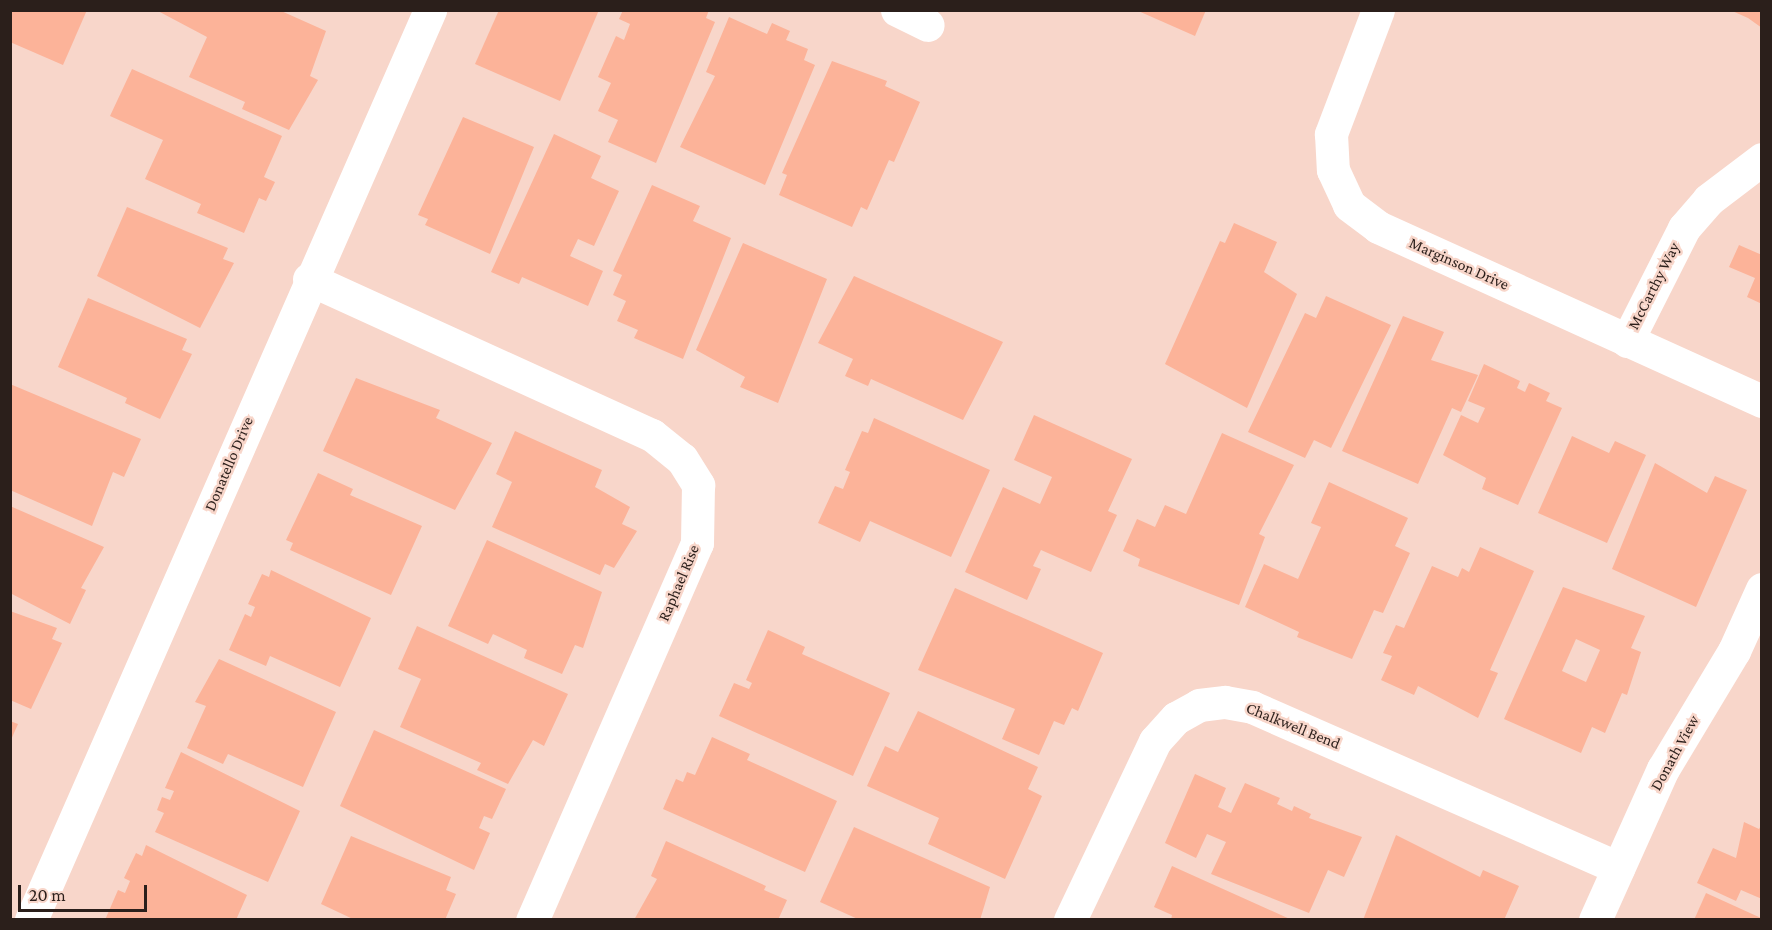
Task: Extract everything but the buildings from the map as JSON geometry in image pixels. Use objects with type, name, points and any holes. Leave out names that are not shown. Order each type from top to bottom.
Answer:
[{"type":"street","name":"Donatello Drive","points":[[31,920],[309,279],[430,10]]},
{"type":"street","points":[[897,10],[928,25]]},
{"type":"street","name":"Marginson Drive","points":[[1378,10],[1331,134],[1333,170],[1349,205],[1378,227],[1761,401]]},
{"type":"street","name":"McCarthy Way","points":[[1627,340],[1684,228],[1708,200],[1761,159]]},
{"type":"street","name":"Raphael Rise","points":[[309,279],[652,435],[682,459],[698,485],[697,543],[532,920]]},
{"type":"street","name":"Donath View","points":[[1595,920],[1663,769],[1734,651],[1761,589]]},
{"type":"street","name":"Chalkwell Bend","points":[[1070,920],[1155,741],[1176,718],[1200,705],[1217,703],[1252,706],[1618,868]]}]
